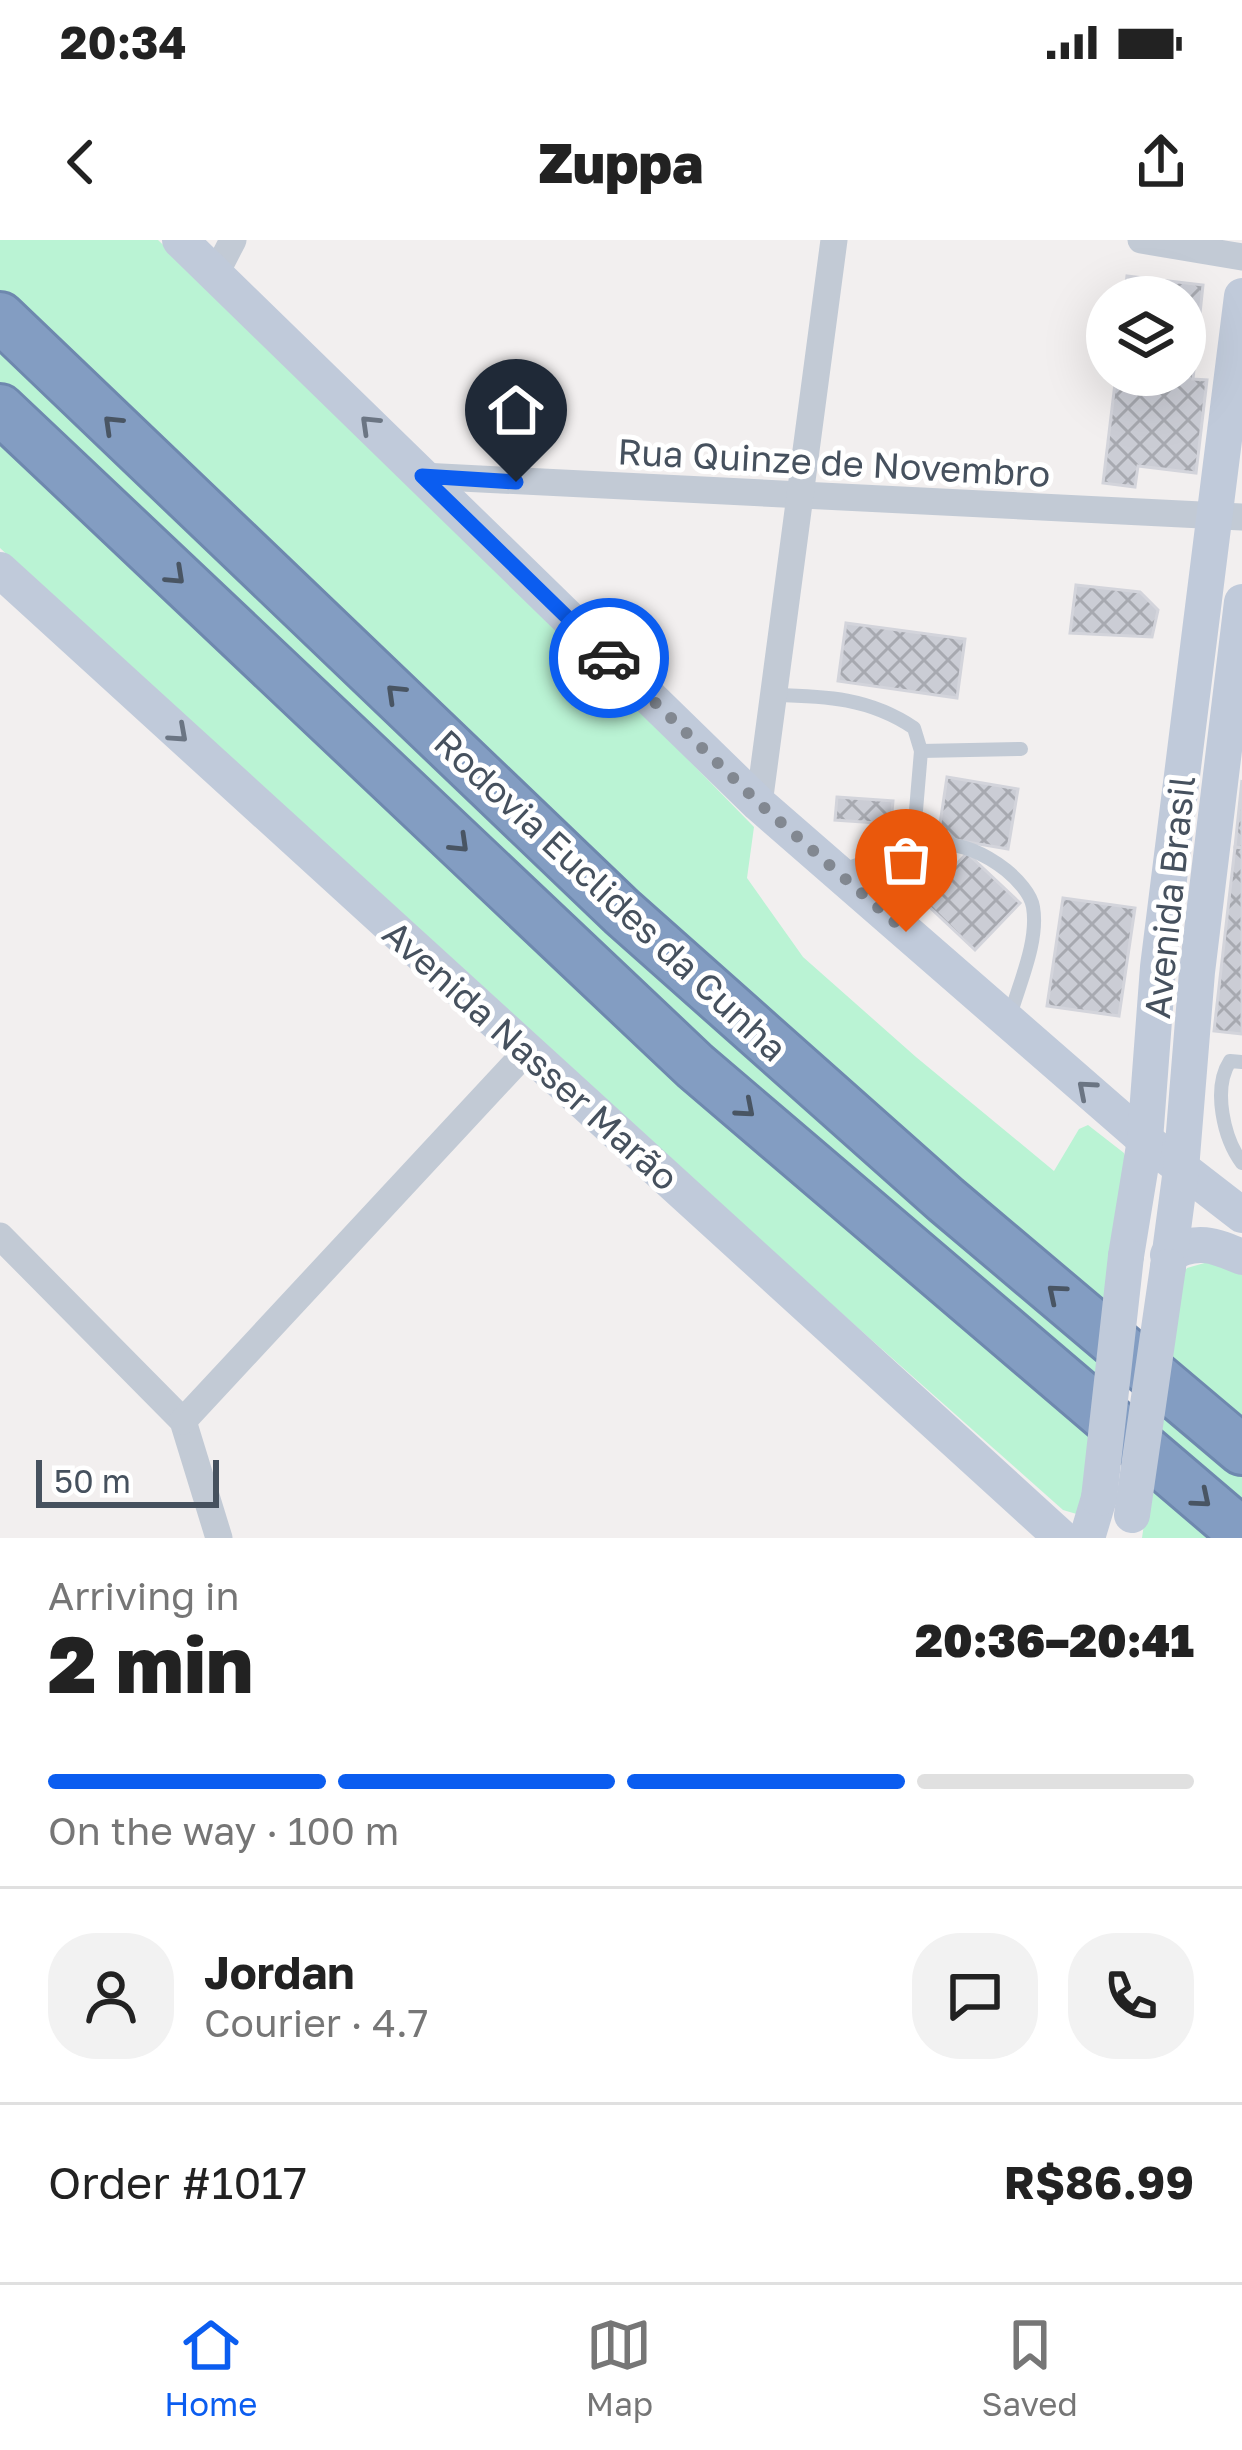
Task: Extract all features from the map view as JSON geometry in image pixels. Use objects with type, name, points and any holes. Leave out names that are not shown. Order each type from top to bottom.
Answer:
[{"type":"highway","name":"Rodovia Euclides da Cunha","points":[[0,317],[622,912],[946,1200],[1242,1450]]},
{"type":"highway","name":"Rodovia Euclides da Cunha","points":[[0,409],[695,1066],[1242,1533]]},
{"type":"main road","points":[[180,240],[760,804],[1145,1140],[1242,1215]]},
{"type":"main road","name":"Avenida Brasil","points":[[1087,1538],[1099,1498],[1126,1256],[1145,1140],[1158,967],[1229,516],[1242,296]]},
{"type":"main road","name":"Avenida Nasser Marão","points":[[2,575],[1062,1538]]},
{"type":"main road","name":"Avenida Brasil","points":[[1129,1526],[1181,1168],[1196,972],[1242,602]]},
{"type":"main road","points":[[1158,967],[1196,972]]},
{"type":"main road","points":[[1168,1261],[1185,1245],[1209,1243],[1242,1257]]},
{"type":"street","points":[[215,275],[232,240]]},
{"type":"street","points":[[760,804],[834,240]]},
{"type":"street","points":[[1142,240],[1242,256]]},
{"type":"street","name":"Rua Quinze de Novembro","points":[[422,476],[1229,516]]},
{"type":"street","points":[[183,1421],[526,1051]]},
{"type":"street","points":[[0,1236],[183,1421],[219,1538]]},
{"type":"lane","points":[[774,694],[838,696],[889,711],[914,728],[921,752],[913,846]]},
{"type":"lane","points":[[921,752],[1021,749]]},
{"type":"lane","points":[[838,872],[913,846],[965,845],[983,852],[1014,877],[1033,902],[1033,926],[1008,1021]]},
{"type":"lane","points":[[1242,1062],[1230,1061],[1225,1069],[1224,1110],[1227,1142],[1242,1163]]},
{"type":"lane","points":[[1224,1110],[1242,1111]]},
{"type":"green space","points":[[0,240],[158,240],[548,616],[754,827],[747,878],[803,957],[1054,1171],[1079,1129],[1088,1125],[1124,1153],[1129,1167],[1106,1312],[682,939],[135,422],[0,291]]},
{"type":"green space","points":[[0,343],[717,1029],[1100,1353],[1094,1393],[701,1058],[0,390]]},
{"type":"green space","points":[[0,425],[1091,1421],[1080,1515],[1063,1510],[527,1034],[0,548]]},
{"type":"green space","points":[[1208,1262],[1242,1275],[1242,1419],[1166,1356],[1178,1282],[1187,1268]]},
{"type":"green space","points":[[1160,1409],[1242,1477],[1242,1522],[1154,1449]]},
{"type":"green space","points":[[1151,1475],[1227,1538],[1142,1538]]},
{"type":"building","points":[[1113,396],[1205,396],[1196,473],[1138,466],[1135,487],[1103,483]]},
{"type":"building","points":[[1076,585],[1140,592],[1158,610],[1152,637],[1070,633]]},
{"type":"building","points":[[846,623],[965,639],[957,698],[838,681]]},
{"type":"building","points":[[947,777],[1018,789],[1008,849],[938,837]]},
{"type":"building","points":[[1242,780],[1242,848],[1235,847]]},
{"type":"building","points":[[837,797],[893,801],[891,824],[835,820]]},
{"type":"building","points":[[1235,847],[1242,848],[1242,1034],[1214,1031]]},
{"type":"building","points":[[967,853],[1020,903],[975,950],[922,900]]},
{"type":"building","points":[[1063,898],[1135,908],[1119,1016],[1047,1006]]},
{"type":"way so far","points":[[609,658],[760,804],[906,932]]},
{"type":"route","points":[[516,482],[422,476],[609,658]]}]
